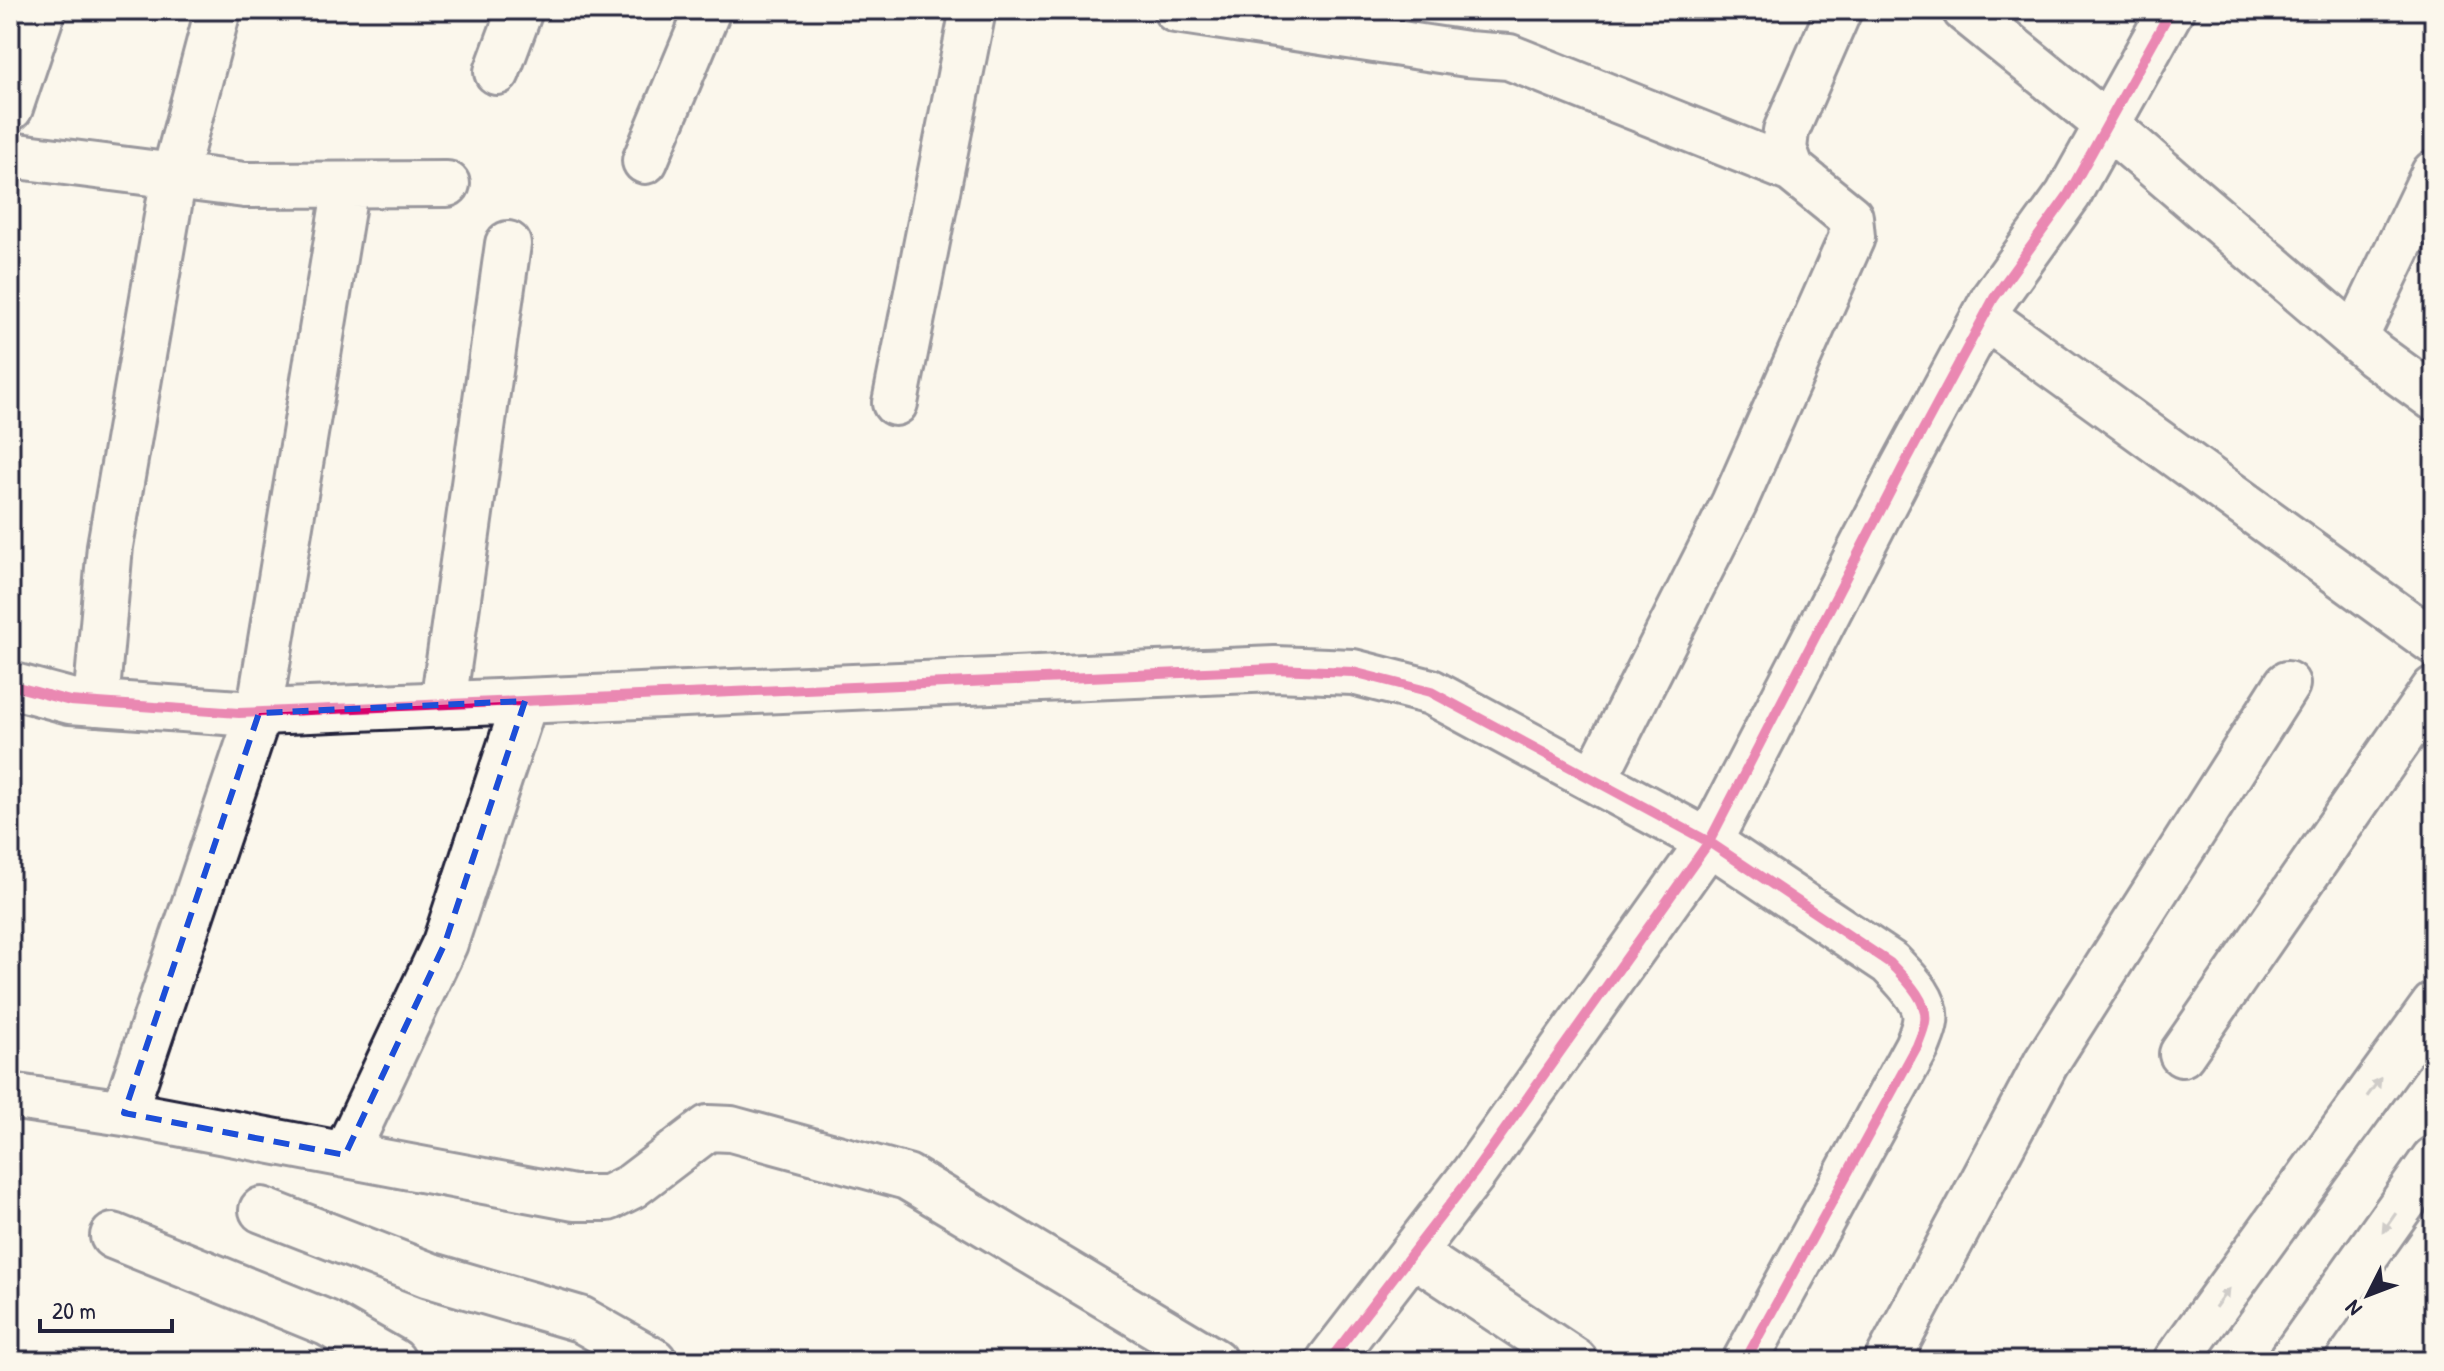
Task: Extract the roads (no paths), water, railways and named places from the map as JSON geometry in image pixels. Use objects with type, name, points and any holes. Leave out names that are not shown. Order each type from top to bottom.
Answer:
[{"type":"street","points":[[10,108],[43,10]]},
{"type":"street","points":[[96,703],[110,546],[174,176],[218,10]]},
{"type":"street","points":[[497,72],[520,10]]},
{"type":"street","points":[[645,161],[708,10]]},
{"type":"street","points":[[895,403],[973,10]]},
{"type":"street","points":[[1176,10],[1467,54],[1509,57],[1792,170],[1850,217],[1852,237],[1734,503],[1594,780]]},
{"type":"street","points":[[1792,170],[1784,149],[1786,131],[1839,10]]},
{"type":"street","points":[[1965,10],[2107,125],[2355,338],[2434,398]]},
{"type":"street","points":[[1329,1361],[1474,1173],[1709,842],[1994,298],[2068,195],[2171,10]]},
{"type":"street","points":[[10,155],[245,185],[447,184]]},
{"type":"street","points":[[2355,338],[2434,173]]},
{"type":"street","points":[[124,1113],[259,713],[346,185]]},
{"type":"street","points":[[443,704],[508,244]]},
{"type":"street","points":[[1985,317],[2434,642]]},
{"type":"street","points":[[10,685],[70,701],[259,713],[1275,669],[1353,672],[1431,692],[1709,842],[1890,963],[1910,983],[1927,1018],[1917,1046],[1745,1361]]},
{"type":"street","points":[[1887,1361],[2046,1063],[2287,684]]},
{"type":"street","points":[[2182,1054],[2434,689]]},
{"type":"street","points":[[345,1155],[445,943],[525,701]]},
{"type":"street","points":[[2176,1361],[2434,1005]]},
{"type":"street","points":[[10,1096],[124,1113],[574,1198],[608,1198],[632,1186],[708,1128],[731,1129],[907,1177],[1214,1361]]},
{"type":"street","points":[[2291,1361],[2434,1159]]},
{"type":"street","points":[[262,1210],[429,1275],[580,1319],[654,1361]]},
{"type":"street","points":[[113,1236],[327,1323],[393,1361]]},
{"type":"street","points":[[1412,1253],[1575,1361]]}]
